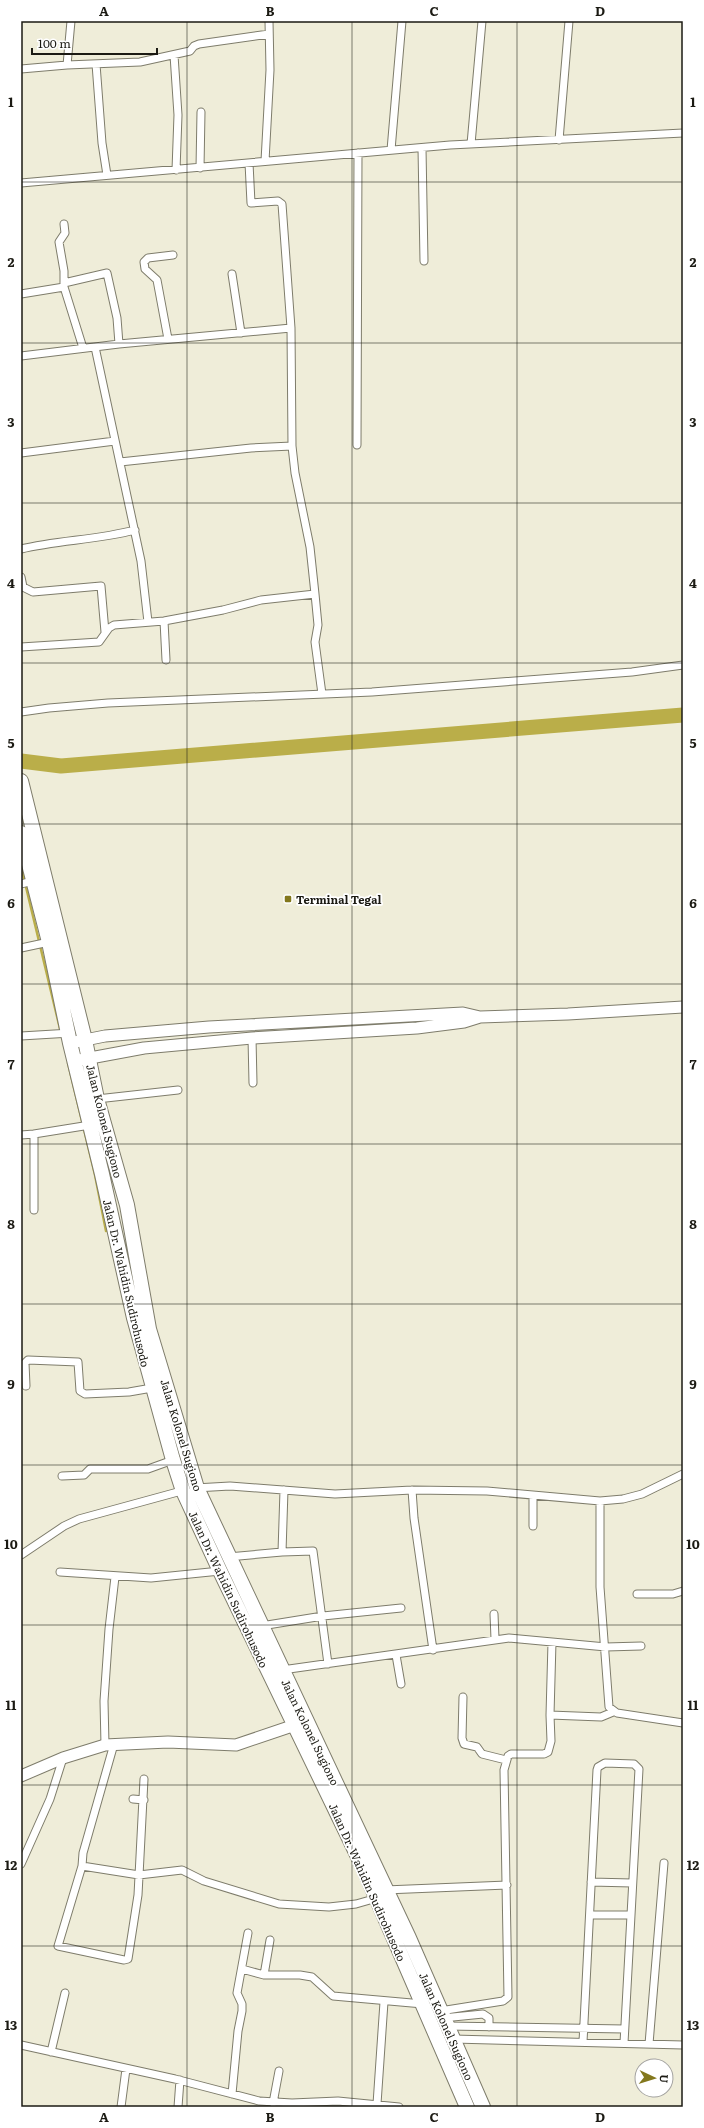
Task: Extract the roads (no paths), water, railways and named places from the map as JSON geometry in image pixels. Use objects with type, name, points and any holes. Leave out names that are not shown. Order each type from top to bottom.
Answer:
[{"type":"highway","name":"Jalan Kolonel Sugiono","points":[[22,785],[83,1035],[96,1098],[127,1205],[149,1329],[190,1489],[228,1557],[282,1670],[301,1723]]},
{"type":"highway","points":[[21,833],[27,882],[46,943],[65,1036]]},
{"type":"highway","name":"Jalan Dr. Wahidin Sudirohusodo","points":[[65,1036],[74,1061],[84,1125],[152,1388],[173,1460],[190,1489],[220,1571],[301,1723],[381,1894],[424,2004],[467,2107]]},
{"type":"highway","name":"Jalan Kolonel Sugiono","points":[[381,1894],[409,1938],[483,2107]]},
{"type":"main road","points":[[65,1036],[463,1013],[480,1017],[568,1014],[683,1006]]},
{"type":"main road","points":[[74,1061],[88,1057],[187,1044],[252,1038],[417,1028],[464,1022],[480,1017]]},
{"type":"main road","points":[[185,1030],[187,1044]]},
{"type":"main road","points":[[21,1776],[63,1758],[110,1744],[168,1742],[236,1745],[301,1723]]},
{"type":"street","points":[[67,66],[71,21]]},
{"type":"street","points":[[265,161],[270,70],[269,21]]},
{"type":"street","points":[[391,150],[402,21]]},
{"type":"street","points":[[471,144],[482,21]]},
{"type":"street","points":[[559,140],[569,21]]},
{"type":"street","points":[[21,70],[140,62],[190,51],[194,46],[199,44],[269,34]]},
{"type":"street","points":[[174,55],[178,115],[176,170]]},
{"type":"street","points":[[96,64],[102,143],[107,175]]},
{"type":"street","points":[[200,168],[201,112]]},
{"type":"street","points":[[21,183],[265,161],[342,156],[391,150],[471,144],[683,133]]},
{"type":"street","points":[[422,148],[424,261]]},
{"type":"street","points":[[357,445],[358,153]]},
{"type":"street","points":[[249,163],[252,203],[278,201],[282,204],[291,328],[292,446],[295,473],[310,546],[318,625],[315,642],[322,694]]},
{"type":"street","points":[[64,224],[65,233],[59,242],[64,285],[83,348]]},
{"type":"street","points":[[168,339],[157,280],[145,269],[144,262],[148,258],[173,255]]},
{"type":"street","points":[[21,294],[64,285],[107,273],[117,318],[119,344]]},
{"type":"street","points":[[232,274],[241,333]]},
{"type":"street","points":[[21,356],[119,344],[291,328]]},
{"type":"street","points":[[95,347],[135,530],[145,584],[148,622]]},
{"type":"street","points":[[21,453],[115,441]]},
{"type":"street","points":[[120,462],[251,448],[292,446]]},
{"type":"street","points":[[21,549],[49,542],[111,536],[135,530]]},
{"type":"street","points":[[21,577],[22,587],[26,590],[35,592],[101,586],[106,632]]},
{"type":"street","points":[[21,647],[99,642],[103,639],[106,632],[114,625],[164,621],[223,610],[261,600],[315,594]]},
{"type":"street","points":[[164,621],[166,660]]},
{"type":"street","points":[[21,712],[108,703],[372,692],[632,672],[683,665]]},
{"type":"street","points":[[21,948],[46,943]]},
{"type":"street","points":[[21,1036],[65,1036]]},
{"type":"street","points":[[252,1038],[253,1083]]},
{"type":"street","points":[[96,1098],[178,1090]]},
{"type":"street","points":[[21,1134],[34,1134],[84,1125]]},
{"type":"street","points":[[34,1134],[34,1210]]},
{"type":"street","points":[[26,1386],[25,1363],[28,1360],[78,1362],[80,1391],[85,1394],[129,1392],[152,1388]]},
{"type":"street","points":[[62,1476],[84,1475],[90,1469],[148,1470],[173,1460]]},
{"type":"street","points":[[21,1555],[58,1530],[79,1519],[190,1489],[230,1486],[335,1494],[412,1490],[487,1491],[600,1501],[623,1499],[642,1494],[683,1474]]},
{"type":"street","points":[[282,1552],[284,1490]]},
{"type":"street","points":[[412,1490],[414,1518],[434,1650]]},
{"type":"street","points":[[533,1495],[533,1526]]},
{"type":"street","points":[[600,1501],[600,1587],[606,1647],[609,1704],[613,1712]]},
{"type":"street","points":[[228,1557],[282,1552],[313,1552],[323,1616],[328,1664]]},
{"type":"street","points":[[60,1572],[115,1577],[151,1578],[220,1571]]},
{"type":"street","points":[[115,1577],[109,1629],[104,1701],[110,1744],[85,1845],[82,1866],[58,1946],[124,1960],[129,1958],[139,1875],[144,1779]]},
{"type":"street","points":[[637,1594],[673,1594],[683,1590]]},
{"type":"street","points":[[261,1626],[323,1616],[401,1608]]},
{"type":"street","points":[[494,1614],[495,1639]]},
{"type":"street","points":[[282,1670],[434,1650],[495,1639],[520,1639],[606,1647],[641,1646]]},
{"type":"street","points":[[443,2018],[507,1999],[507,1885],[504,1770],[506,1760],[511,1754],[544,1754],[548,1752],[551,1741],[550,1715],[552,1642]]},
{"type":"street","points":[[396,1655],[401,1684]]},
{"type":"street","points":[[463,1697],[462,1738],[464,1744],[477,1747],[484,1754],[506,1760]]},
{"type":"street","points":[[550,1715],[601,1717],[613,1712],[683,1723]]},
{"type":"street","points":[[21,1864],[50,1799],[63,1758]]},
{"type":"street","points":[[583,2042],[597,1770],[598,1767],[605,1763],[634,1764],[639,1769],[624,2043]]},
{"type":"street","points":[[132,1799],[144,1800]]},
{"type":"street","points":[[649,2044],[664,1863]]},
{"type":"street","points":[[82,1866],[139,1875],[182,1870],[204,1881],[279,1904],[329,1906],[356,1904],[381,1894],[507,1885]]},
{"type":"street","points":[[591,1882],[632,1883]]},
{"type":"street","points":[[590,1915],[630,1915]]},
{"type":"street","points":[[232,2094],[238,2031],[242,2011],[242,2004],[237,1993],[248,1934]]},
{"type":"street","points":[[264,1975],[270,1940]]},
{"type":"street","points":[[242,1969],[264,1975],[300,1975],[312,1977],[331,1995],[384,2002],[424,2004]]},
{"type":"street","points":[[51,2052],[64,1993]]},
{"type":"street","points":[[377,2104],[384,2002]]},
{"type":"street","points":[[443,2018],[483,2014],[489,2018],[489,2027]]},
{"type":"street","points":[[443,2018],[489,2027],[624,2029]]},
{"type":"street","points":[[452,2039],[683,2045]]},
{"type":"street","points":[[21,2045],[125,2071],[180,2081],[273,2103],[338,2100],[399,2107]]},
{"type":"street","points":[[121,2107],[125,2071]]},
{"type":"street","points":[[273,2103],[279,2071]]},
{"type":"street","points":[[178,2107],[180,2081]]},
{"type":"waterway","points":[[21,761],[61,766],[683,715]]},
{"type":"waterway","points":[[21,866],[61,1033]]},
{"type":"waterway","points":[[68,1063],[95,1175],[106,1231]]},
{"type":"place","name":"Terminal Tegal","points":[[288,899]]}]
